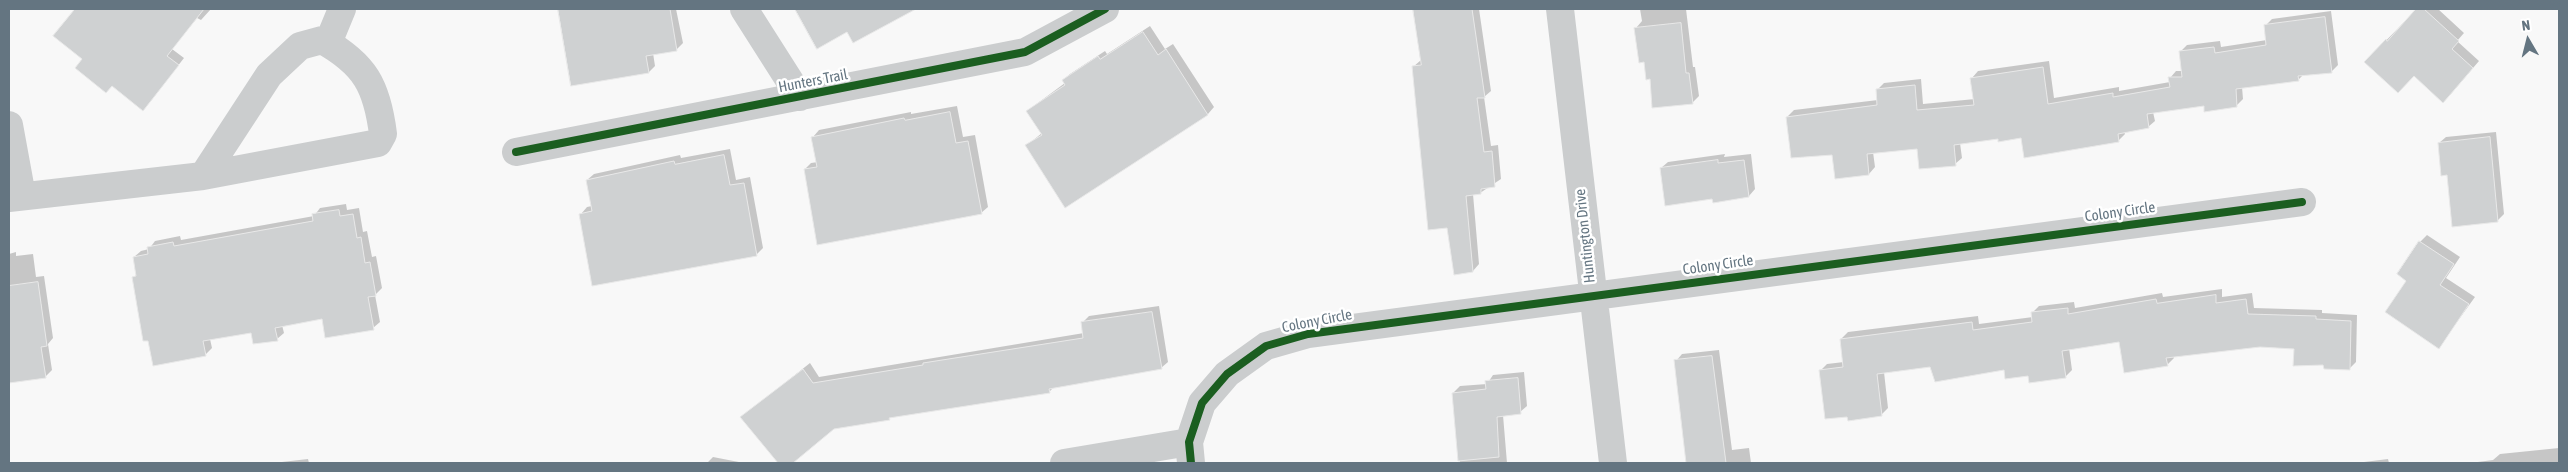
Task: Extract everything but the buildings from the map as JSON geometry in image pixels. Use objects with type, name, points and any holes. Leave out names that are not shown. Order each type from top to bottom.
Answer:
[{"type":"street","points":[[328,43],[342,9]]},
{"type":"street","name":"Hunters Trail","points":[[744,9],[800,98]]},
{"type":"street","name":"Hunters Trail","points":[[516,152],[800,98],[1025,52],[1105,9]]},
{"type":"street","name":"Huntington Drive","points":[[1560,9],[1613,463]]},
{"type":"street","points":[[9,125],[15,197],[203,176],[378,143],[383,134],[375,91],[354,61],[328,43],[322,40],[300,46],[269,75],[203,176]]},
{"type":"street","name":"Colony Circle","points":[[1190,453],[1202,402],[1227,374],[1266,346],[1308,334],[2302,202]]},
{"type":"street","points":[[1064,463],[1190,453]]},
{"type":"cycle path","points":[[516,152],[1025,52],[1105,9]]},
{"type":"cycle path","points":[[1191,463],[1189,442],[1202,403],[1227,374],[1266,346],[1308,334],[2302,202]]}]
